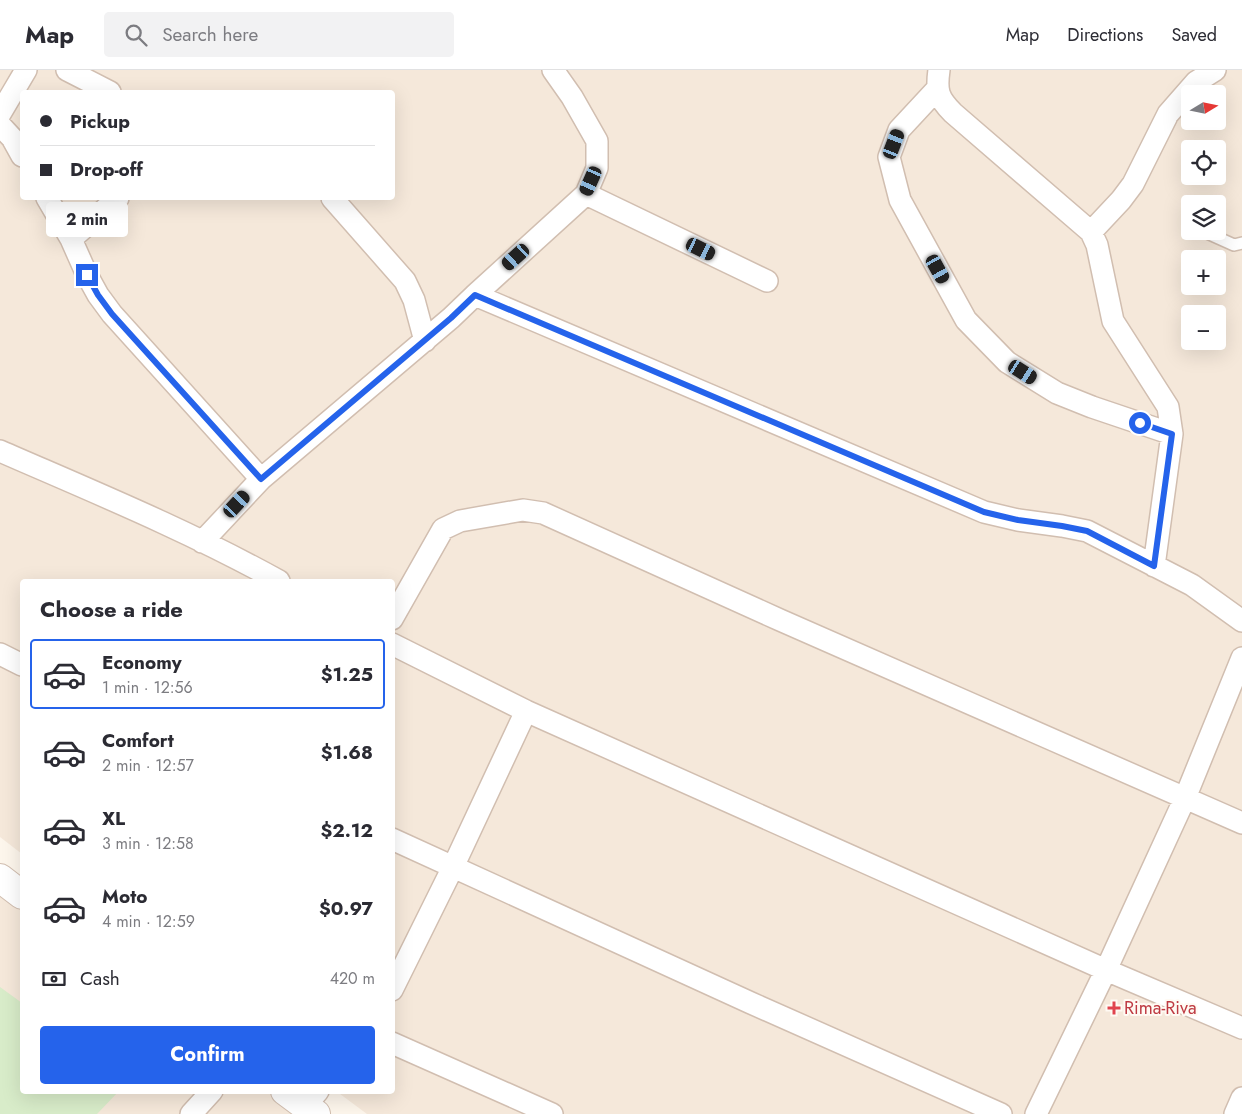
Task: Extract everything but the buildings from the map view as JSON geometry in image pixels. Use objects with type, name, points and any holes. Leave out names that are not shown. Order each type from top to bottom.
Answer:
[{"type":"street","points":[[0,114],[26,70]]},
{"type":"street","points":[[67,70],[106,90]]},
{"type":"street","points":[[202,542],[261,479],[425,341],[586,194],[597,168],[597,140],[572,97],[553,70]]},
{"type":"street","points":[[1090,232],[1121,200],[1133,184],[1168,114],[1196,82],[1215,70]]},
{"type":"street","points":[[938,79],[942,102],[1090,232],[1097,245],[1113,321],[1168,407],[1172,434],[1154,566]]},
{"type":"street","points":[[938,79],[899,130],[889,158],[900,200],[966,320],[1007,362],[1056,393],[1172,434]]},
{"type":"street","points":[[0,125],[12,138],[20,152]]},
{"type":"street","points":[[586,194],[767,281]]},
{"type":"street","points":[[48,200],[72,238],[87,275],[98,295],[112,314],[261,479]]},
{"type":"street","points":[[72,238],[116,200]]},
{"type":"street","points":[[334,200],[405,281],[414,300],[425,341]]},
{"type":"street","points":[[475,295],[984,512],[1018,520],[1087,531],[1192,585],[1242,621]]},
{"type":"street","points":[[0,451],[148,515],[275,579]]},
{"type":"street","points":[[395,614],[443,529],[460,521],[523,510],[543,513],[780,620],[1242,823]]},
{"type":"street","points":[[395,646],[526,711],[1106,970],[1242,1028]]},
{"type":"street","points":[[0,654],[20,664]]},
{"type":"street","points":[[1036,1114],[1106,970],[1185,798],[1242,658]]},
{"type":"street","points":[[395,984],[453,867],[526,711]]},
{"type":"street","points":[[395,840],[1001,1114]]},
{"type":"street","points":[[0,878],[20,893]]},
{"type":"street","points":[[395,1043],[552,1114]]},
{"type":"street","points":[[192,1114],[209,1094]]},
{"type":"street","points":[[1235,1114],[1242,1098]]},
{"type":"lane","points":[[1223,240],[1234,245],[1242,243]]},
{"type":"shaded area","points":[[0,70],[1242,70],[1242,1114],[367,1114],[340,1094],[395,1094],[395,579],[20,579],[20,852],[0,837]]},
{"type":"shaded area","points":[[0,877],[20,892],[20,1094],[275,1094],[298,1114],[0,1114]]},
{"type":"green space","points":[[0,987],[20,1002],[20,1094],[116,1094],[97,1114],[0,1114]]},
{"type":"place","name":"Rima-Riva","points":[[1114,1008]]},
{"type":"route","points":[[87,275],[98,295],[112,314],[261,479],[425,341],[475,295],[984,512],[1018,520],[1087,531],[1154,566],[1172,434],[1140,423]]}]
